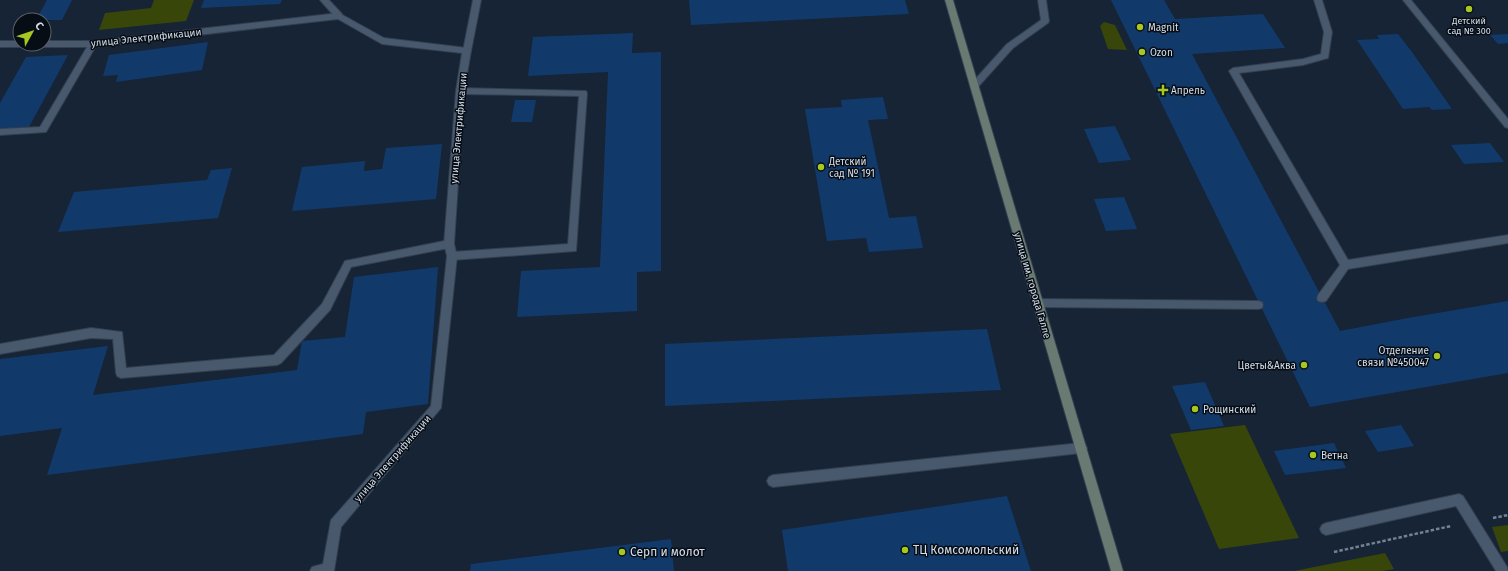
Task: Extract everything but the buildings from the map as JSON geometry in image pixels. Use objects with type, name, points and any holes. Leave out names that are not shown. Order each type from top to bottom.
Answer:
[{"type":"main road","name":"улица им. города Галле","points":[[949,0],[1117,571]]},
{"type":"street","points":[[324,0],[339,16],[382,41],[467,51]]},
{"type":"street","name":"улица Электрификации","points":[[324,570],[336,524],[436,408],[452,256],[448,244],[460,91],[478,0]]},
{"type":"street","points":[[974,86],[1010,46],[1044,21],[1042,0]]},
{"type":"street","points":[[1318,0],[1328,32],[1325,56],[1303,62],[1233,71],[1345,265]]},
{"type":"street","points":[[1407,0],[1508,125]]},
{"type":"street","name":"улица Электрификации","points":[[0,44],[93,44],[339,16]]},
{"type":"street","points":[[0,132],[43,130],[93,44]]},
{"type":"street","points":[[452,256],[573,248],[582,93],[460,91]]},
{"type":"street","points":[[1322,298],[1345,265],[1508,239]]},
{"type":"street","points":[[0,349],[91,334],[118,335],[121,372],[277,360],[326,307],[348,264],[448,244]]},
{"type":"street","points":[[1038,303],[1258,305]]},
{"type":"street","points":[[773,481],[1080,448]]},
{"type":"street","points":[[1326,529],[1459,500],[1503,571]]},
{"type":"path","points":[[1334,552],[1508,515]]},
{"type":"green space","points":[[154,0],[194,0],[186,21],[99,30],[105,13],[151,8]]},
{"type":"green space","points":[[1104,22],[1115,25],[1127,50],[1108,49],[1100,26]]},
{"type":"green space","points":[[1245,425],[1299,538],[1219,549],[1170,434]]},
{"type":"green space","points":[[1508,525],[1508,551],[1501,552],[1492,527]]},
{"type":"green space","points":[[1385,553],[1394,569],[1382,571],[1294,571]]},
{"type":"place","name":"Детский сад № 300","points":[[1469,9]]},
{"type":"place","name":"Magnit","points":[[1140,27]]},
{"type":"place","name":"Ozon","points":[[1142,52]]},
{"type":"place","name":"Апрель","points":[[1163,90]]},
{"type":"place","name":"Детский сад № 191","points":[[821,167]]},
{"type":"place","name":"Отделение связи №450047","points":[[1437,356]]},
{"type":"place","name":"Цветы&Аква","points":[[1304,365]]},
{"type":"place","name":"Рощинский","points":[[1195,409]]},
{"type":"place","name":"Ветна","points":[[1313,455]]},
{"type":"place","name":"ТЦ Комсомольский","points":[[905,550]]},
{"type":"place","name":"Серп и молот","points":[[622,552]]}]
